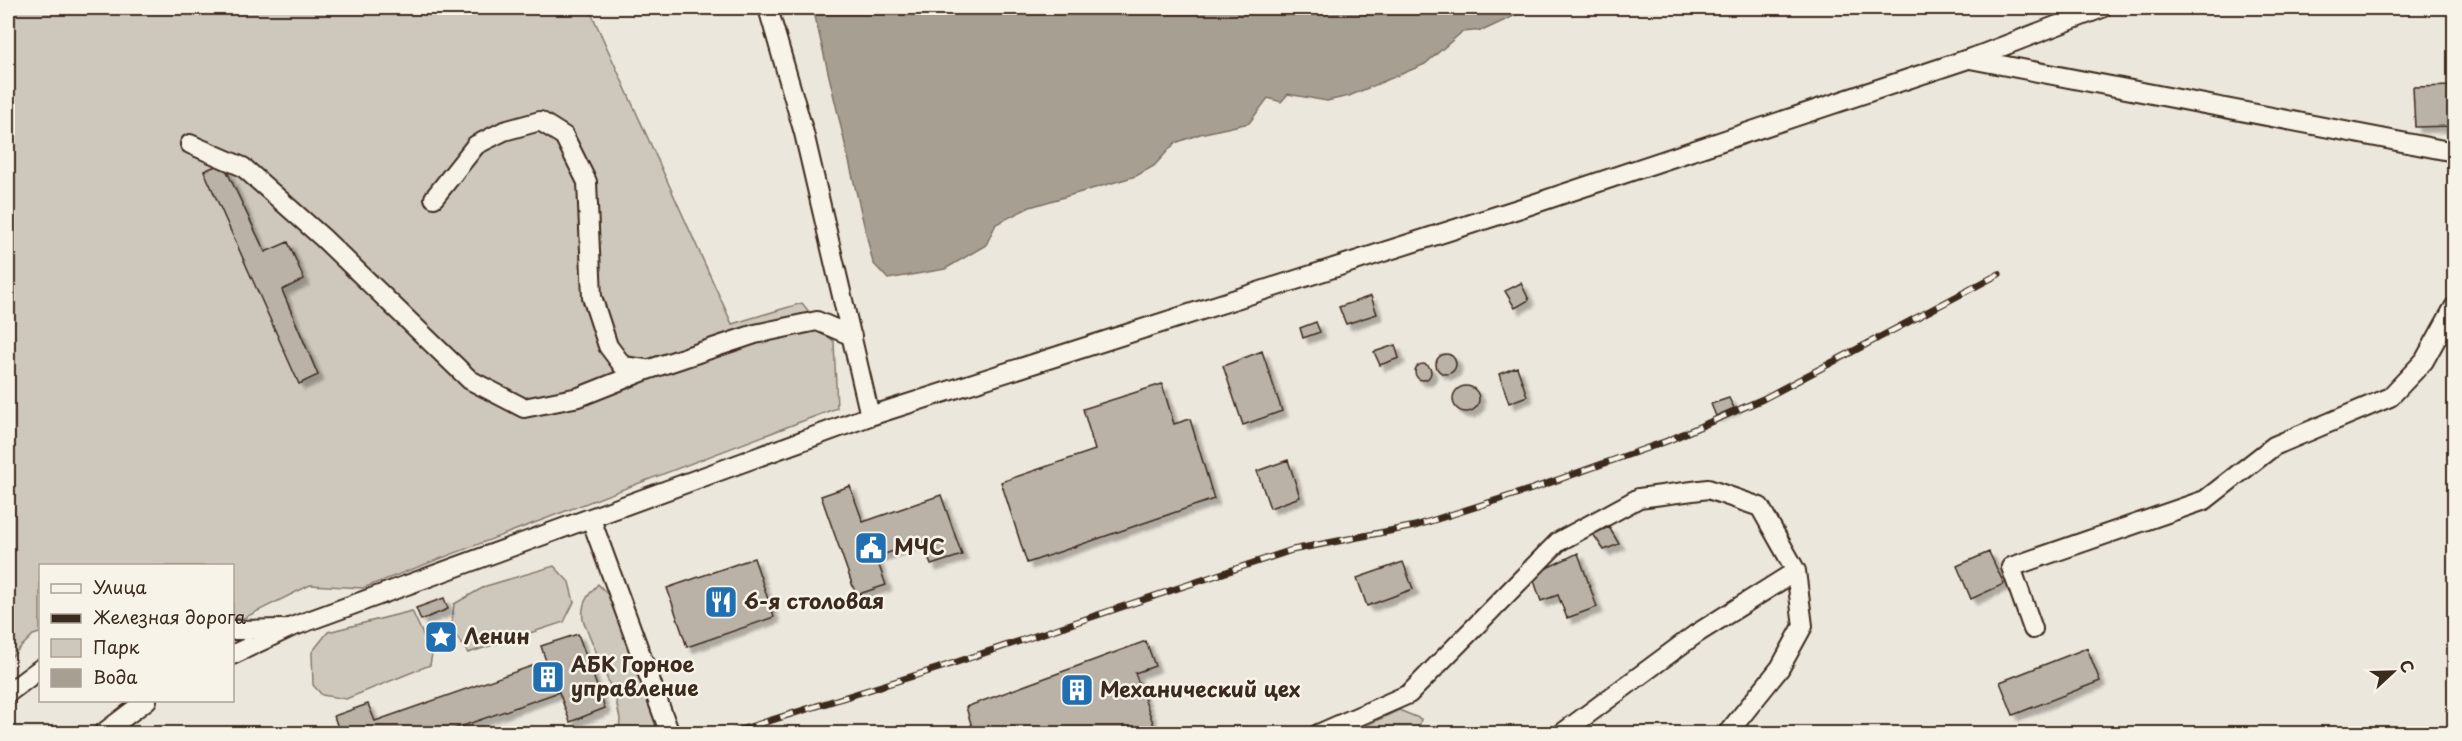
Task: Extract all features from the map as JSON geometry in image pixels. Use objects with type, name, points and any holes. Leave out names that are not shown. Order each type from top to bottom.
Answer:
[{"type":"street","points":[[768,8],[804,133],[870,416]]},
{"type":"street","points":[[234,654],[289,628],[870,416],[1521,208],[1968,59],[2102,8]]},
{"type":"street","points":[[1968,59],[2454,152]]},
{"type":"street","points":[[434,198],[476,145],[504,131],[540,121],[564,136],[587,182],[592,297],[608,346],[623,366],[647,370]]},
{"type":"street","points":[[190,144],[243,167],[323,238],[470,381],[524,408],[579,397],[647,370],[755,334],[817,321],[852,336]]},
{"type":"street","points":[[2033,629],[2012,567],[2205,500],[2274,446],[2390,397],[2424,361],[2454,307]]},
{"type":"street","points":[[1318,734],[1409,694],[1558,542],[1640,498],[1708,489],[1760,507],[1796,571],[1803,626],[1780,668],[1727,734]]},
{"type":"street","points":[[591,519],[670,734]]},
{"type":"street","points":[[1561,734],[1696,634],[1796,571]]},
{"type":"street","points":[[234,630],[289,628]]},
{"type":"street","points":[[8,693],[39,670]]},
{"type":"street","points":[[102,734],[144,702]]},
{"type":"green space","points":[[8,8],[589,8],[732,324],[802,303],[834,342],[837,408],[363,588],[310,585],[242,619],[234,618],[234,564],[39,564],[39,633],[33,635],[8,660]]},
{"type":"green space","points":[[554,566],[569,582],[574,602],[564,622],[468,653],[451,629],[454,604],[486,586]]},
{"type":"green space","points":[[598,584],[611,598],[646,684],[657,721],[657,733],[611,733],[619,730],[620,719],[616,700],[583,620],[586,600]]},
{"type":"green space","points":[[412,611],[432,654],[430,665],[346,699],[322,695],[313,685],[312,652],[328,632]]},
{"type":"green space","points":[[1399,710],[1421,719],[1418,733],[1350,733]]},
{"type":"water","points":[[813,8],[1531,8],[1484,30],[1462,32],[1425,64],[1349,96],[1327,101],[1288,94],[1281,102],[1268,98],[1249,123],[1200,134],[1175,143],[1154,166],[1136,176],[1030,207],[996,224],[986,245],[945,269],[888,279],[873,263]]},
{"type":"building","points":[[2454,86],[2454,126],[2415,127],[2413,87]]},
{"type":"building","points":[[223,163],[265,252],[288,242],[304,279],[282,290],[318,375],[299,384],[204,171]]},
{"type":"building","points":[[1521,283],[1529,300],[1515,308],[1505,291]]},
{"type":"building","points":[[1371,296],[1377,314],[1346,324],[1339,307]]},
{"type":"building","points":[[1316,322],[1320,332],[1303,338],[1300,328]]},
{"type":"building","points":[[1395,345],[1399,358],[1380,365],[1374,352]]},
{"type":"building","points":[[1262,351],[1282,411],[1243,425],[1223,366]]},
{"type":"building","points":[[1446,354],[1453,357],[1456,364],[1453,371],[1446,374],[1439,371],[1436,364],[1439,357]]},
{"type":"building","points":[[1420,364],[1426,364],[1431,372],[1429,378],[1420,380],[1415,375],[1415,369]]},
{"type":"building","points":[[1517,367],[1527,396],[1509,403],[1499,374]]},
{"type":"building","points":[[1162,384],[1174,424],[1190,419],[1214,499],[1027,563],[1001,482],[1095,450],[1083,409]]},
{"type":"building","points":[[1466,386],[1475,390],[1479,399],[1475,408],[1466,412],[1457,408],[1453,399],[1457,390]]},
{"type":"building","points":[[1729,398],[1734,408],[1716,416],[1711,404]]},
{"type":"building","points":[[1288,460],[1300,497],[1270,508],[1257,471]]},
{"type":"building","name":"МЧС","points":[[850,486],[863,522],[941,495],[962,555],[931,565],[923,541],[876,557],[886,585],[856,595],[821,496]]},
{"type":"building","points":[[1609,527],[1619,544],[1604,550],[1593,534]]},
{"type":"building","points":[[1989,552],[2004,584],[1971,599],[1957,566]]},
{"type":"building","points":[[1578,553],[1597,607],[1567,618],[1558,595],[1541,601],[1532,575]]},
{"type":"building","name":"6-я столовая","points":[[754,558],[774,617],[687,647],[667,588]]},
{"type":"building","points":[[1403,562],[1413,589],[1367,606],[1357,578]]},
{"type":"building","points":[[444,598],[448,609],[421,620],[416,608]]},
{"type":"building","name":"АБК Горное управление","points":[[578,634],[605,708],[570,722],[559,692],[440,734],[340,734],[334,716],[368,704],[375,721],[546,661],[541,646]]},
{"type":"building","name":"Механический цех","points":[[1146,641],[1155,666],[1135,673],[1157,734],[974,734],[966,707]]},
{"type":"building","points":[[2087,648],[2100,681],[2013,715],[2000,682]]},
{"type":"railway","points":[[727,734],[939,668],[1292,550],[1415,526],[1532,489],[1667,441],[1763,399],[1999,274]]},
{"type":"place","name":"МЧС","points":[[871,548]]},
{"type":"place","name":"6-я столовая","points":[[721,602]]},
{"type":"place","name":"Ленин","points":[[441,637]]},
{"type":"place","name":"АБК Горное управление","points":[[548,677]]},
{"type":"place","name":"Механический цех","points":[[1077,690]]}]
